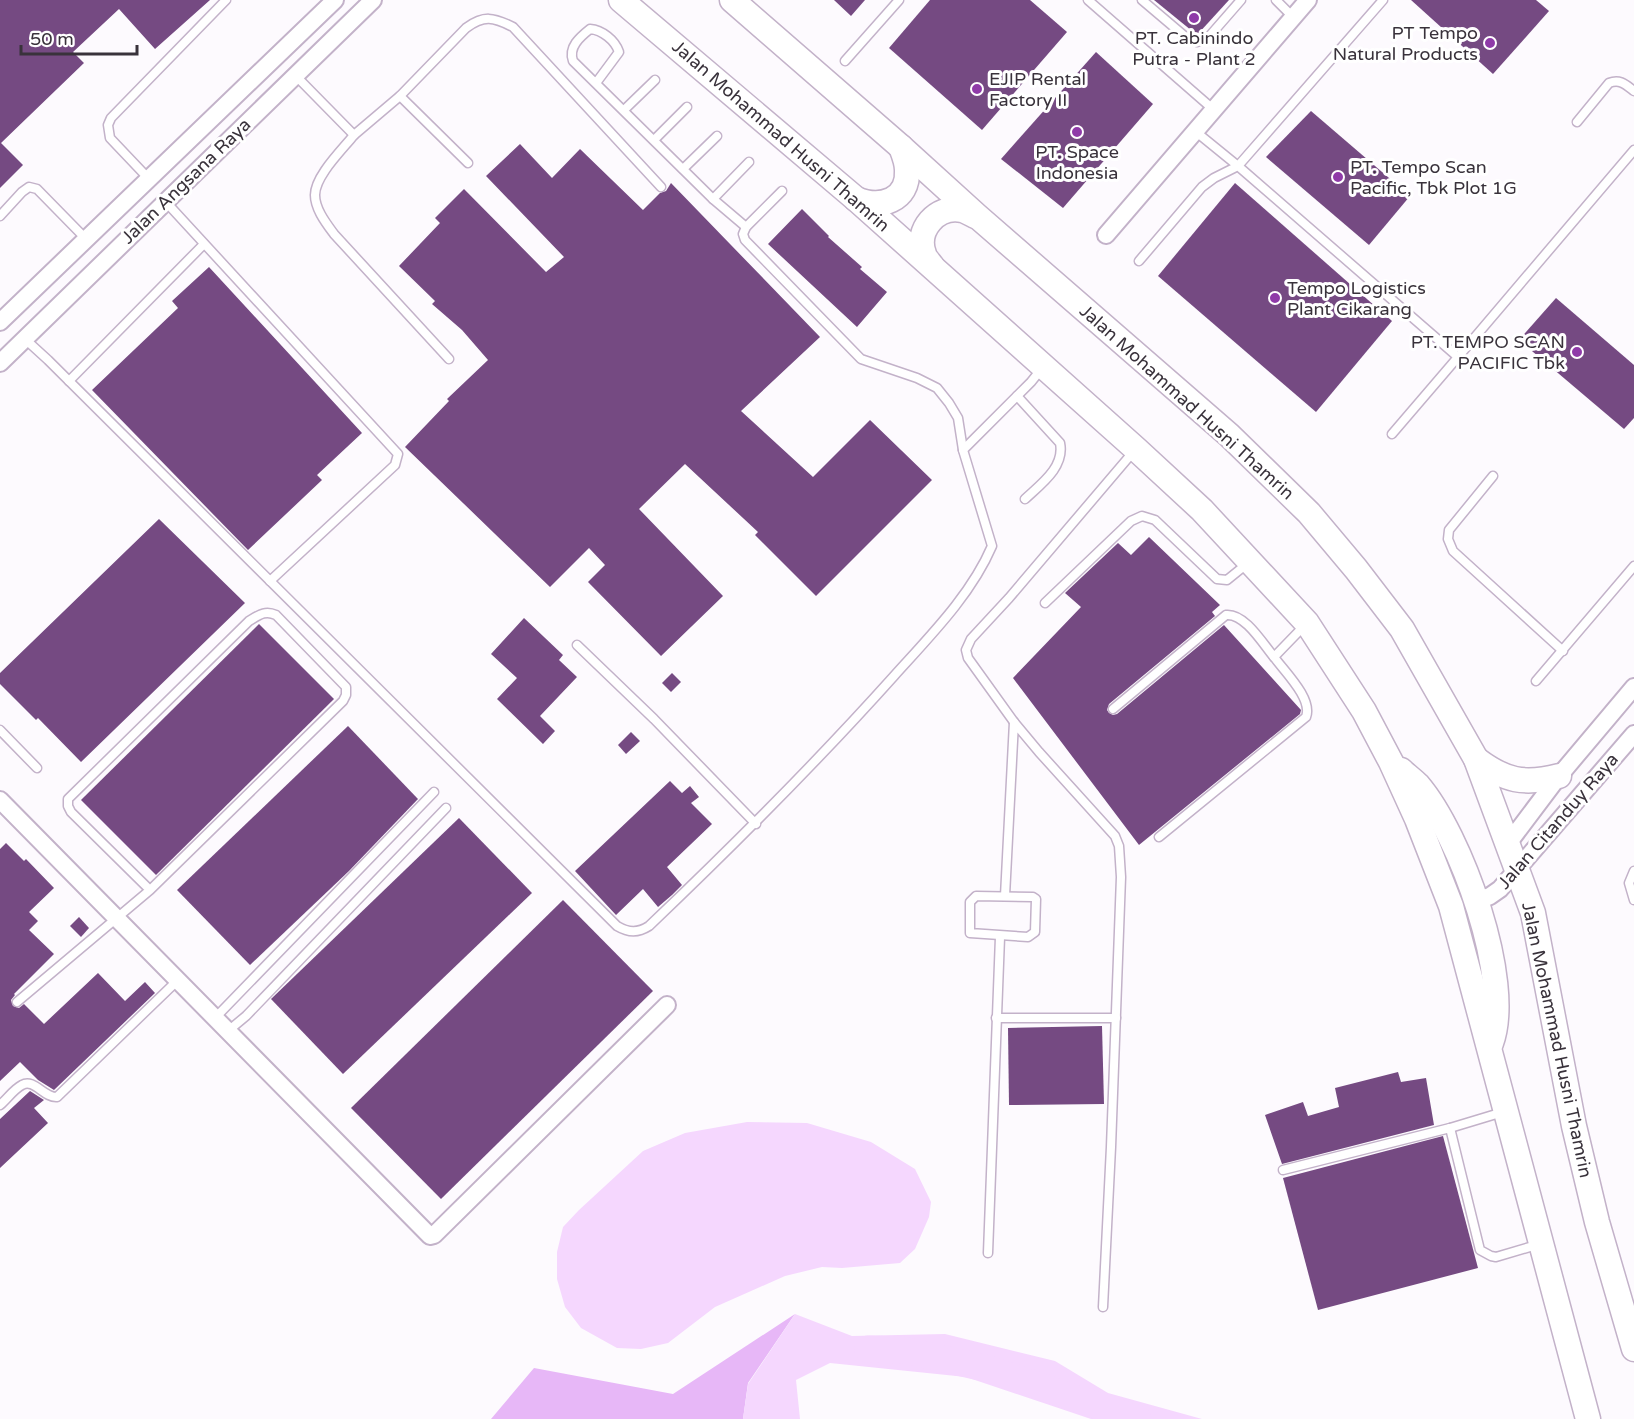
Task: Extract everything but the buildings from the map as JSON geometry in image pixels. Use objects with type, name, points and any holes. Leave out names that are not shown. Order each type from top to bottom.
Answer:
[{"type":"street","name":"Jalan Angsana Raya","points":[[0,322],[335,0]]},
{"type":"street","name":"Jalan Angsana Raya","points":[[0,363],[373,0]]},
{"type":"street","name":"Jalan Mohammad Husni Thamrin","points":[[621,0],[856,199],[1136,449],[1202,510],[1307,623],[1364,711],[1391,762],[1417,819],[1451,906],[1588,1419]]},
{"type":"street","name":"Jalan Mohammad Husni Thamrin","points":[[732,0],[901,147],[976,216],[1229,435],[1309,513],[1402,629],[1476,759],[1533,912],[1574,1126],[1597,1222],[1634,1349]]},
{"type":"street","points":[[1106,235],[1308,0]]},
{"type":"street","points":[[856,199],[867,204],[879,205],[899,194],[906,184],[908,172],[901,147]]},
{"type":"street","points":[[932,266],[924,254],[922,240],[926,226],[931,220],[949,209],[963,210],[976,216]]},
{"type":"street","name":"Jalan Citanduy Raya","points":[[1507,844],[1559,776],[1634,687]]},
{"type":"street","name":"Jalan Citanduy Raya","points":[[1478,901],[1494,894],[1634,734]]},
{"type":"street","points":[[1476,759],[1494,773],[1515,780],[1537,782],[1559,776]]},
{"type":"street","points":[[1391,762],[1417,784],[1432,804],[1464,866],[1478,901],[1497,991],[1497,1020],[1489,1048]]},
{"type":"street","points":[[0,800],[430,1236],[667,1005]]},
{"type":"lane","points":[[148,178],[110,138],[108,125],[111,118],[226,0]]},
{"type":"lane","points":[[845,61],[899,0]]},
{"type":"lane","points":[[1088,0],[1214,110]]},
{"type":"lane","points":[[1142,0],[1188,39],[1197,42],[1207,39],[1241,0]]},
{"type":"lane","points":[[1276,0],[1293,17]]},
{"type":"lane","points":[[1139,261],[1202,187],[1214,177],[1238,166],[1383,0]]},
{"type":"lane","points":[[449,359],[334,234],[322,218],[315,195],[320,180],[354,135],[399,96],[466,28],[474,22],[488,18],[498,19],[513,27],[661,187]]},
{"type":"lane","points":[[596,82],[619,52],[617,46],[600,31],[590,29],[577,42],[571,55],[573,61],[713,199],[746,227]]},
{"type":"lane","points":[[295,75],[354,135]]},
{"type":"lane","points":[[624,110],[655,80]]},
{"type":"lane","points":[[1577,122],[1609,83],[1616,81],[1624,83],[1634,91]]},
{"type":"lane","points":[[399,96],[468,163]]},
{"type":"lane","points":[[654,140],[687,107]]},
{"type":"lane","points":[[1195,131],[1458,357]]},
{"type":"lane","points":[[684,169],[717,136]]},
{"type":"lane","points":[[1392,434],[1634,150]]},
{"type":"lane","points":[[713,199],[749,162]]},
{"type":"lane","points":[[0,216],[22,192],[29,188],[37,189],[86,239]]},
{"type":"lane","points":[[25,339],[608,918],[625,931],[641,931],[756,824],[851,725],[935,630],[987,558],[992,546],[991,536],[963,450],[958,418],[937,388],[917,378],[861,359],[745,240],[743,234],[746,227],[782,191]]},
{"type":"lane","points":[[165,201],[398,454],[395,465],[270,581]]},
{"type":"lane","points":[[69,381],[204,244]]},
{"type":"lane","points":[[963,450],[1043,367]]},
{"type":"lane","points":[[1017,396],[1060,443],[1061,447],[1061,456],[1050,475],[1025,499]]},
{"type":"lane","points":[[1103,1307],[1121,877],[1119,846],[1115,836],[1039,753],[1014,722],[968,658],[967,646],[1136,449]]},
{"type":"lane","points":[[1492,476],[1449,530],[1448,539],[1453,551],[1563,651]]},
{"type":"lane","points":[[1046,603],[1131,521],[1142,516],[1155,520],[1217,579],[1227,580],[1251,561]]},
{"type":"lane","points":[[1536,681],[1634,566]]},
{"type":"lane","points":[[17,1002],[150,890],[343,701],[346,687],[276,615],[262,613],[249,621],[68,799],[71,812],[150,890]]},
{"type":"lane","points":[[1113,709],[1226,615],[1235,616],[1247,625],[1275,657],[1305,698],[1308,708],[1306,717],[1159,837]]},
{"type":"lane","points":[[1275,657],[1307,623]]},
{"type":"lane","points":[[577,645],[654,719],[756,824]]},
{"type":"lane","points":[[1005,896],[1014,722]]},
{"type":"lane","points":[[0,730],[37,768]]},
{"type":"lane","points":[[216,1018],[434,792]]},
{"type":"lane","points":[[228,1031],[246,1016],[446,808]]},
{"type":"lane","points":[[1634,871],[1629,883],[1634,900]]},
{"type":"lane","points":[[976,896],[1034,897],[1036,899],[1035,932],[1028,937],[1000,937],[970,933],[970,902],[976,896]]},
{"type":"lane","points":[[988,1253],[1000,937]]},
{"type":"lane","points":[[0,1105],[26,1083],[49,1096],[57,1097],[178,980]]},
{"type":"lane","points":[[996,1018],[1116,1018]]},
{"type":"lane","points":[[1283,1170],[1450,1128],[1506,1111]]},
{"type":"lane","points":[[1450,1128],[1480,1250],[1496,1257],[1542,1244]]},
{"type":"shaded area","points":[[747,1122],[807,1123],[871,1142],[915,1169],[931,1202],[929,1217],[915,1249],[900,1263],[842,1268],[822,1267],[785,1276],[715,1307],[668,1343],[641,1349],[617,1348],[581,1328],[565,1307],[557,1279],[557,1252],[563,1227],[643,1151],[685,1133]]},
{"type":"shaded area","points":[[795,1314],[748,1383],[743,1419],[491,1419],[534,1368],[673,1394]]},
{"type":"shaded area","points":[[795,1314],[852,1336],[945,1334],[1055,1361],[1108,1393],[1202,1419],[1091,1419],[966,1377],[830,1363],[796,1380],[800,1419],[743,1419],[748,1384]]},
{"type":"waterway","points":[[868,1349],[904,1350],[989,1369],[1138,1419]]},
{"type":"place","name":"PT. Cabinindo Putra - Plant 2","points":[[1194,18]]},
{"type":"place","name":"PT Tempo Natural Products","points":[[1490,43]]},
{"type":"place","name":"EJIP Rental Factory II","points":[[977,89]]},
{"type":"place","name":"PT. Space Indonesia","points":[[1077,132]]},
{"type":"place","name":"PT. Tempo Scan Pacific, Tbk Plot 1G","points":[[1338,177]]},
{"type":"place","name":"Tempo Logistics Plant Cikarang","points":[[1275,298]]},
{"type":"place","name":"PT. TEMPO SCAN PACIFIC Tbk","points":[[1577,352]]}]
